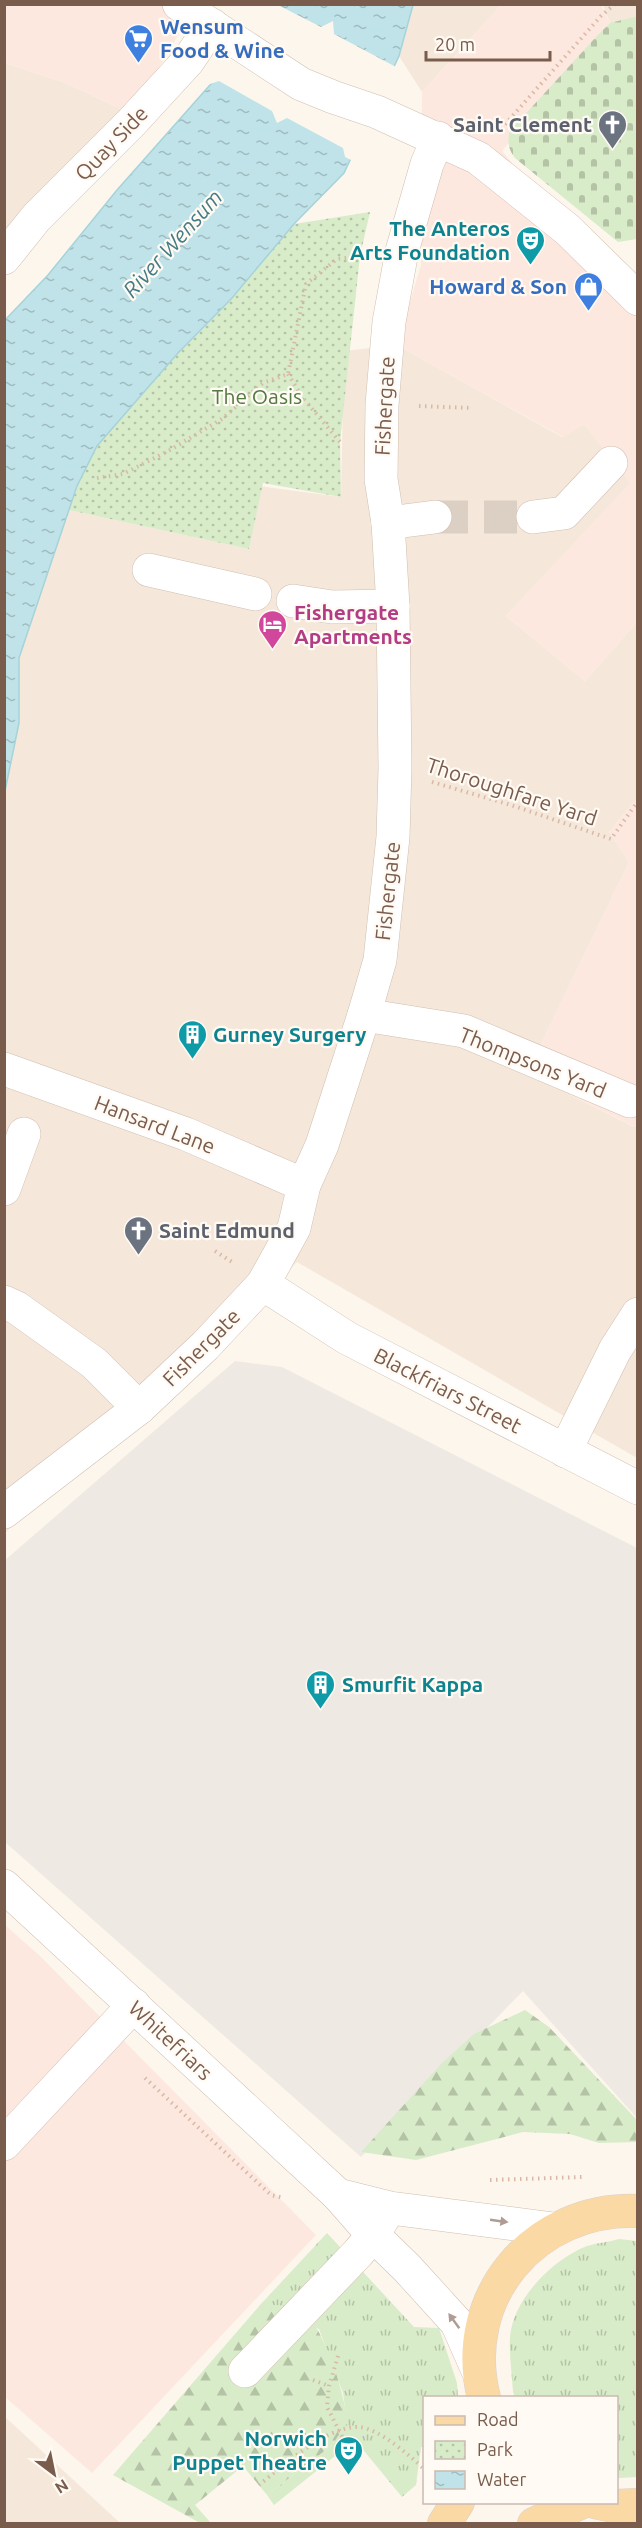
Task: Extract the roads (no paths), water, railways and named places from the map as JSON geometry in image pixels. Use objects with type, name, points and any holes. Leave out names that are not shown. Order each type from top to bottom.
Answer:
[{"type":"main road","points":[[482,2385],[479,2344],[484,2316],[495,2290],[511,2266],[531,2246],[554,2229],[575,2219],[631,2208]]},
{"type":"main road","points":[[444,2523],[457,2504]]},
{"type":"main road","points":[[534,2523],[577,2504]]},
{"type":"street","points":[[179,4],[301,84],[333,98],[377,112],[478,158],[568,230],[638,299]]},
{"type":"street","name":"Quay Side","points":[[4,258],[36,218],[131,123],[188,61],[224,34]]},
{"type":"street","name":"Fishergate","points":[[4,1512],[139,1408],[205,1346],[263,1284],[294,1228],[304,1185],[322,1145],[364,1015],[380,960],[393,837],[395,768],[393,606],[388,522],[381,479],[382,405],[389,322],[402,251],[427,164],[438,138]]},
{"type":"street","points":[[533,517],[564,513],[611,463]]},
{"type":"street","points":[[388,522],[435,517]]},
{"type":"street","points":[[148,570],[255,594]]},
{"type":"street","points":[[293,601],[332,607],[393,606]]},
{"type":"street","name":"Thompsons Yard","points":[[364,1015],[465,1031],[630,1101]]},
{"type":"street","name":"Hansard Lane","points":[[4,1069],[186,1134],[304,1185]]},
{"type":"street","points":[[4,1189],[24,1134]]},
{"type":"street","name":"Blackfriars Street","points":[[263,1284],[347,1338],[638,1488]]},
{"type":"street","points":[[4,1302],[17,1308],[94,1363],[139,1408]]},
{"type":"street","points":[[565,1451],[615,1350],[638,1314]]},
{"type":"street","name":"Whitefriars","points":[[4,1886],[338,2195],[457,2323],[482,2385]]},
{"type":"street","points":[[4,2144],[135,2005]]},
{"type":"street","name":"Whitefriars","points":[[338,2195],[390,2208],[554,2229]]},
{"type":"street","points":[[245,2371],[373,2235],[390,2208]]},
{"type":"water","name":"River Wensum","points":[[262,5],[413,5],[399,56],[344,173],[294,224],[232,298],[178,353],[97,446],[77,486],[19,658],[19,723],[5,791],[5,320],[48,275],[117,190],[217,77]]},
{"type":"tunnel","points":[[435,517],[533,517]]},
{"type":"place","name":"Wensum Food & Wine","points":[[139,64]]},
{"type":"place","name":"Saint Clement","points":[[613,150]]},
{"type":"place","name":"The Anteros Arts Foundation","points":[[531,266]]},
{"type":"place","name":"Howard & Son","points":[[588,312]]},
{"type":"place","name":"Fishergate Apartments","points":[[273,650]]},
{"type":"place","name":"Gurney Surgery","points":[[192,1060]]},
{"type":"place","name":"Saint Edmund","points":[[138,1256]]},
{"type":"place","name":"Smurfit Kappa","points":[[321,1710]]},
{"type":"place","name":"Norwich Puppet Theatre","points":[[348,2476]]},
{"type":"park label","name":"The Oasis","points":[[257,396]]}]
